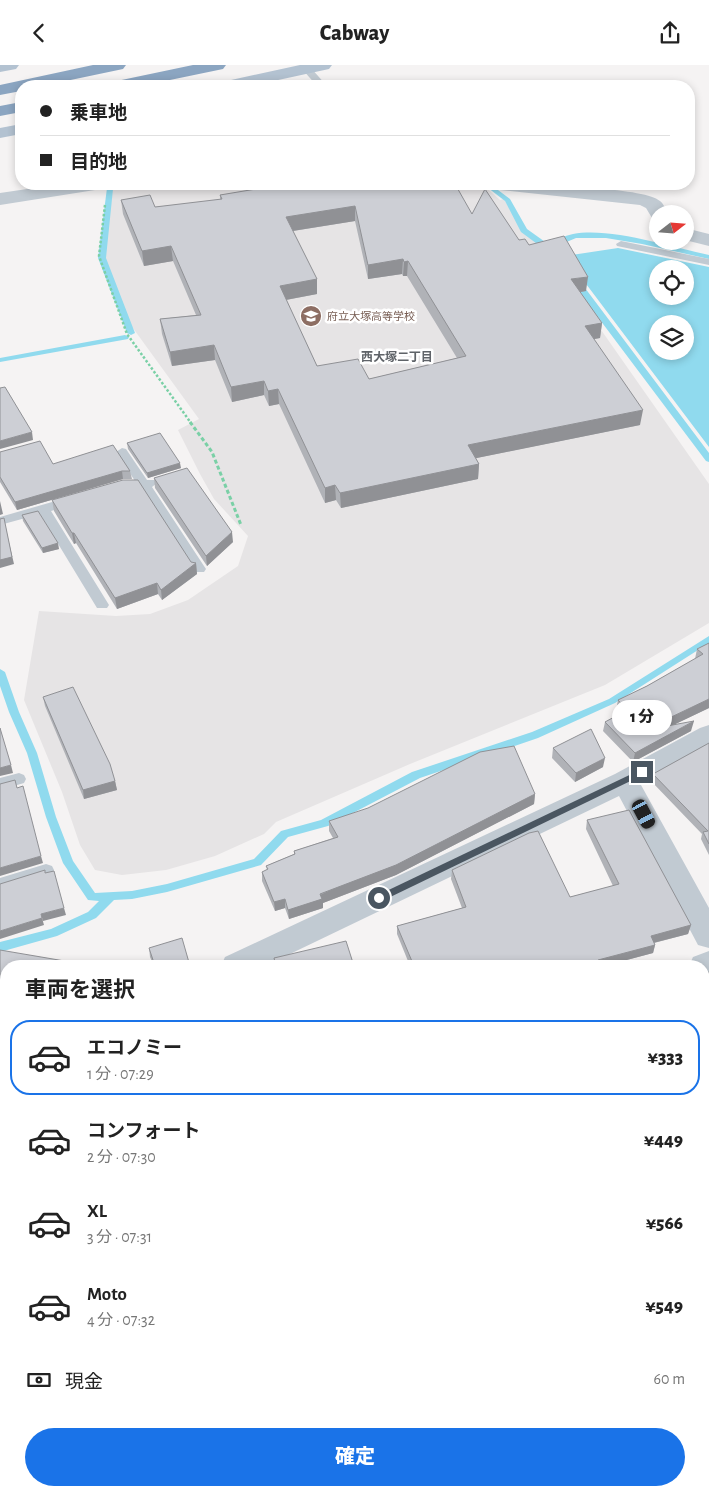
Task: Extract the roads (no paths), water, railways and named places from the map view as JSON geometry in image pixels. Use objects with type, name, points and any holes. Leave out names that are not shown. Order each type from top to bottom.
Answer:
[{"type":"highway","points":[[44,80],[117,65]]},
{"type":"highway","points":[[146,80],[217,65]]},
{"type":"highway","points":[[0,89],[15,86]]},
{"type":"highway","points":[[0,111],[15,108]]},
{"type":"main road","points":[[0,67],[10,65]]},
{"type":"main road","points":[[255,80],[315,67]]},
{"type":"main road","points":[[0,133],[15,130]]},
{"type":"street","points":[[0,199],[58,190]]},
{"type":"street","points":[[554,190],[644,200],[654,205]]},
{"type":"street","points":[[694,236],[709,240]]},
{"type":"street","points":[[251,960],[626,781],[709,735]]},
{"type":"street","points":[[626,781],[709,936]]},
{"type":"lane","points":[[315,67],[320,80]]},
{"type":"lane","points":[[621,244],[709,262]]},
{"type":"lane","points":[[122,452],[199,569]]},
{"type":"lane","points":[[106,490],[124,485],[144,485],[160,480]]},
{"type":"lane","points":[[0,521],[88,495]]},
{"type":"lane","points":[[44,509],[102,605]]},
{"type":"lane","points":[[0,784],[19,779]]},
{"type":"lane","points":[[0,883],[46,870]]},
{"type":"water","points":[[618,248],[675,260],[649,260],[649,305],[694,305],[694,264],[709,267],[709,447],[565,256]]},
{"type":"waterway","points":[[110,190],[102,258],[131,333]]},
{"type":"waterway","points":[[494,190],[508,200],[524,230],[547,247],[576,236],[590,235],[642,242],[709,257]]},
{"type":"waterway","points":[[576,282],[709,459]]},
{"type":"waterway","points":[[0,360],[125,337]]},
{"type":"waterway","points":[[111,896],[132,895],[167,888],[257,862],[285,834],[324,823],[416,775],[535,735],[612,701],[709,639]]},
{"type":"waterway","points":[[0,672],[14,712],[32,753],[51,817],[68,863],[92,897],[111,896]]},
{"type":"waterway","points":[[0,947],[53,933],[92,915],[111,896]]},
{"type":"place","name":"府立大塚高等学校","points":[[311,316]]},
{"type":"district","name":"西大塚二丁目","points":[[397,357]]}]
